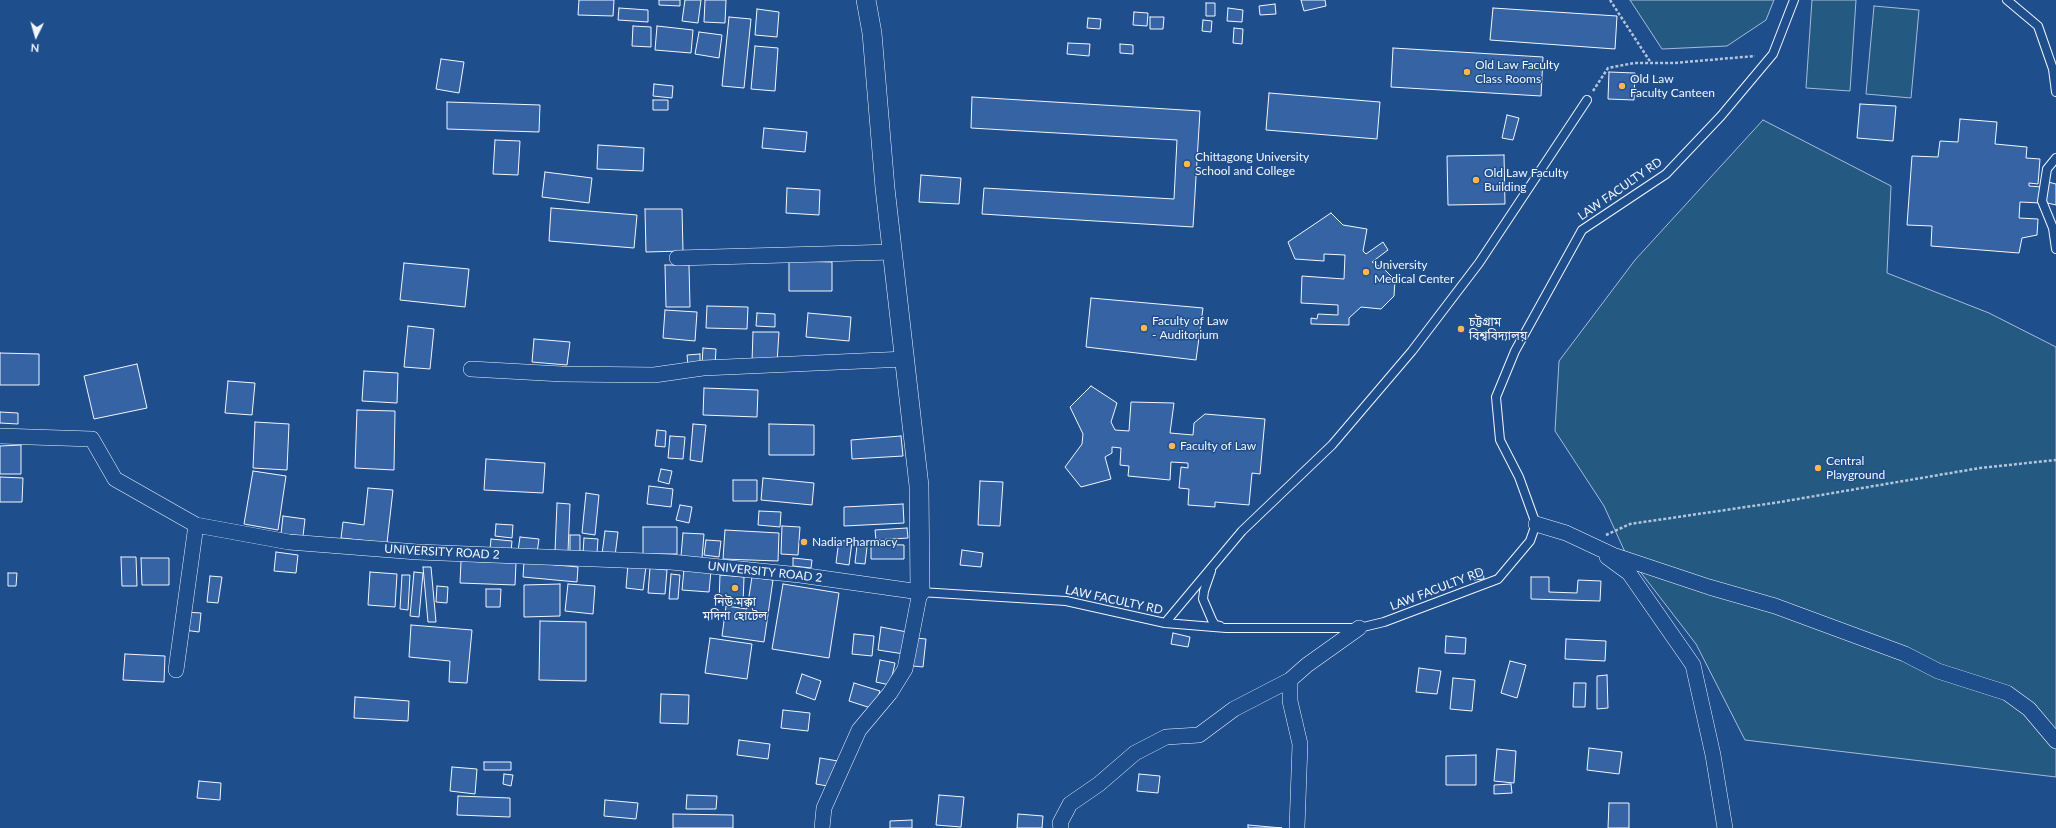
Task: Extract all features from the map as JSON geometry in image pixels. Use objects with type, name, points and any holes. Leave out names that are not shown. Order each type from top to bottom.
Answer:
[{"type":"street","points":[[822,828],[824,808],[859,730],[890,693],[905,669],[920,592],[919,486],[906,359],[885,188],[872,33],[866,0]]},
{"type":"street","points":[[677,258],[893,252]]},
{"type":"street","points":[[471,369],[562,374],[654,374],[703,368],[906,359]]},
{"type":"street","name":"UNIVERSITY ROAD 2","points":[[0,436],[92,439],[115,479],[196,526],[289,542],[417,552],[671,562],[800,575],[920,592]]},
{"type":"street","points":[[1536,524],[1588,543],[1629,573],[1693,665],[1713,755],[1725,828]]},
{"type":"street","points":[[1536,524],[1566,533],[1613,555],[1708,587],[1775,606],[1905,654],[1938,671],[2007,693],[2029,709],[2056,741]]},
{"type":"street","points":[[176,670],[196,526]]},
{"type":"street","points":[[1061,828],[1060,823],[1070,804],[1099,784],[1135,753],[1166,737],[1199,735],[1234,709],[1290,680],[1307,665],[1359,628]]},
{"type":"street","points":[[1290,680],[1290,701],[1300,744],[1297,828]]},
{"type":"lane","name":"LAW FACULTY RD","points":[[920,592],[1066,601],[1165,623],[1226,628],[1359,628],[1384,622],[1498,579],[1530,541],[1536,524],[1519,477],[1500,440],[1496,397],[1515,351],[1582,230],[1666,174],[1721,116],[1773,54],[1794,0]]},
{"type":"lane","points":[[2007,0],[2038,26],[2053,69],[2056,92]]},
{"type":"lane","points":[[1165,623],[1242,531],[1332,445],[1412,351],[1479,263],[1586,100]]},
{"type":"lane","points":[[2056,158],[2047,169],[2042,201],[2052,228],[2056,249]]},
{"type":"lane","points":[[1216,562],[1204,591],[1203,599],[1205,607],[1215,625],[1226,628]]},
{"type":"path","points":[[1610,0],[1651,63]]},
{"type":"path","points":[[1586,100],[1608,68],[1634,63],[1674,63],[1773,54]]},
{"type":"path","points":[[1588,543],[1630,524],[1780,502],[1980,468],[2056,460]]},
{"type":"shaded area","points":[[1630,0],[1774,0],[1766,20],[1727,46],[1662,49]]},
{"type":"shaded area","points":[[1812,0],[1856,0],[1850,91],[1806,88]]},
{"type":"shaded area","points":[[1874,6],[1919,10],[1911,98],[1866,94]]},
{"type":"shaded area","name":"Central Playground","points":[[1763,120],[1891,186],[1887,273],[1989,313],[2056,347],[2056,777],[1745,740],[1696,644],[1625,552],[1604,506],[1555,431],[1559,361],[1635,260]]},
{"type":"building","points":[[579,0],[614,0],[613,16],[578,15]]},
{"type":"building","points":[[659,0],[680,0],[680,6],[659,5]]},
{"type":"building","points":[[685,0],[701,0],[698,23],[682,21]]},
{"type":"building","points":[[705,0],[726,0],[725,23],[704,22]]},
{"type":"building","points":[[1301,0],[1325,0],[1326,6],[1304,11]]},
{"type":"building","points":[[1206,3],[1215,3],[1215,16],[1206,16]]},
{"type":"building","points":[[1275,4],[1276,14],[1260,15],[1259,6]]},
{"type":"building","points":[[619,8],[648,10],[648,22],[618,20]]},
{"type":"building","points":[[1228,8],[1243,10],[1242,22],[1227,21]]},
{"type":"building","name":"Old Law Faculty Class Rooms","points":[[1493,8],[1617,16],[1615,49],[1490,40]]},
{"type":"building","points":[[757,9],[779,12],[777,37],[755,35]]},
{"type":"building","points":[[1134,12],[1148,13],[1147,26],[1133,25]]},
{"type":"building","points":[[729,17],[751,19],[744,88],[722,86]]},
{"type":"building","points":[[1150,17],[1164,17],[1163,29],[1150,29]]},
{"type":"building","points":[[1088,18],[1101,19],[1100,29],[1087,28]]},
{"type":"building","points":[[1203,20],[1212,21],[1211,32],[1202,31]]},
{"type":"building","points":[[633,26],[651,27],[651,47],[632,46]]},
{"type":"building","points":[[657,26],[693,30],[691,53],[655,50]]},
{"type":"building","points":[[1234,28],[1243,29],[1242,44],[1233,43]]},
{"type":"building","points":[[699,32],[722,35],[719,58],[695,54]]},
{"type":"building","points":[[1068,43],[1090,44],[1089,56],[1067,54]]},
{"type":"building","points":[[1120,44],[1133,45],[1133,54],[1120,53]]},
{"type":"building","points":[[755,46],[778,48],[775,91],[751,89]]},
{"type":"building","name":"Old Law Faculty Class Rooms","points":[[1393,48],[1543,57],[1541,96],[1391,87]]},
{"type":"building","points":[[441,59],[464,62],[459,93],[436,89]]},
{"type":"building","name":"Old Law Faculty Canteen","points":[[1609,72],[1635,73],[1634,100],[1608,99]]},
{"type":"building","points":[[654,84],[673,86],[672,98],[653,96]]},
{"type":"building","points":[[1269,93],[1380,102],[1377,139],[1266,130]]},
{"type":"building","name":"Chittagong University School and College","points":[[972,97],[1200,111],[1193,227],[982,214],[984,188],[1174,199],[1177,140],[971,128]]},
{"type":"building","points":[[653,100],[668,100],[668,110],[653,110]]},
{"type":"building","points":[[447,102],[540,105],[539,132],[447,129]]},
{"type":"building","points":[[1860,104],[1896,106],[1893,141],[1857,138]]},
{"type":"building","points":[[1507,115],[1519,118],[1513,140],[1502,138]]},
{"type":"building","points":[[1960,119],[1997,122],[1995,144],[2027,147],[2026,158],[2040,159],[2038,184],[2029,183],[2029,186],[2042,187],[2041,203],[2020,202],[2019,218],[2038,219],[2037,235],[2022,238],[2019,253],[1931,246],[1932,226],[1907,225],[1912,156],[1938,157],[1940,141],[1958,142]]},
{"type":"building","points":[[764,128],[807,132],[805,152],[762,148]]},
{"type":"building","points":[[495,140],[520,141],[518,175],[493,174]]},
{"type":"building","points":[[598,145],[644,148],[643,171],[597,169]]},
{"type":"building","name":"Old Law Faculty Building","points":[[1504,155],[1505,204],[1448,205],[1447,156]]},
{"type":"building","points":[[545,172],[592,178],[589,203],[542,197]]},
{"type":"building","points":[[921,175],[961,178],[959,204],[919,202]]},
{"type":"building","points":[[2048,182],[2056,184],[2056,205],[2043,202]]},
{"type":"building","points":[[787,188],[820,190],[819,215],[786,213]]},
{"type":"building","points":[[551,208],[637,215],[634,248],[549,241]]},
{"type":"building","points":[[645,209],[682,209],[683,251],[646,252]]},
{"type":"building","name":"University Medical Center","points":[[1331,213],[1343,225],[1367,229],[1363,251],[1366,254],[1383,242],[1388,250],[1372,262],[1384,269],[1395,280],[1394,296],[1381,309],[1361,307],[1349,318],[1349,325],[1311,324],[1311,318],[1317,319],[1318,314],[1338,315],[1338,305],[1301,303],[1302,276],[1344,279],[1345,255],[1324,254],[1324,261],[1295,259],[1288,242]]},
{"type":"building","points":[[789,261],[832,262],[832,291],[789,291]]},
{"type":"building","points":[[404,263],[469,269],[465,307],[400,300]]},
{"type":"building","points":[[665,265],[689,265],[690,307],[666,307]]},
{"type":"building","name":"Faculty of Law - Auditorium","points":[[1091,298],[1203,308],[1196,360],[1086,347]]},
{"type":"building","points":[[707,306],[748,307],[747,329],[706,328]]},
{"type":"building","points":[[665,310],[697,312],[695,341],[663,338]]},
{"type":"building","points":[[757,313],[775,314],[775,327],[756,326]]},
{"type":"building","points":[[808,313],[851,317],[849,341],[806,337]]},
{"type":"building","points":[[408,326],[434,329],[430,369],[404,367]]},
{"type":"building","points":[[753,332],[779,332],[777,363],[752,362]]},
{"type":"building","points":[[534,339],[570,342],[567,365],[532,362]]},
{"type":"building","points":[[703,348],[716,349],[715,366],[702,365]]},
{"type":"building","points":[[0,353],[39,354],[39,385],[0,385]]},
{"type":"building","points":[[700,354],[700,366],[688,366],[687,355]]},
{"type":"building","points":[[137,364],[147,408],[94,419],[84,376]]},
{"type":"building","points":[[364,371],[398,373],[397,403],[362,401]]},
{"type":"building","points":[[228,381],[255,383],[252,415],[225,413]]},
{"type":"building","name":"Faculty of Law","points":[[1091,386],[1117,403],[1111,422],[1115,430],[1129,431],[1131,402],[1174,403],[1170,433],[1193,435],[1194,423],[1205,414],[1265,419],[1260,474],[1252,473],[1249,505],[1215,502],[1215,507],[1188,505],[1189,489],[1179,488],[1181,467],[1188,468],[1188,463],[1171,462],[1170,480],[1128,476],[1129,466],[1120,465],[1121,448],[1112,447],[1112,453],[1105,457],[1111,479],[1081,487],[1065,467],[1082,444],[1083,434],[1070,407]]},
{"type":"building","points":[[704,388],[758,390],[757,417],[703,415]]},
{"type":"building","points":[[357,410],[395,411],[394,470],[355,468]]},
{"type":"building","points":[[0,412],[18,413],[18,424],[0,423]]},
{"type":"building","points":[[255,422],[289,424],[287,470],[253,468]]},
{"type":"building","points":[[693,424],[706,425],[702,462],[690,460]]},
{"type":"building","points":[[769,424],[814,425],[814,455],[769,455]]},
{"type":"building","points":[[657,430],[666,431],[665,447],[655,446]]},
{"type":"building","points":[[670,436],[685,437],[683,459],[668,458]]},
{"type":"building","points":[[901,436],[903,456],[852,459],[851,440]]},
{"type":"building","points":[[21,445],[21,474],[0,474],[0,446]]},
{"type":"building","points":[[486,459],[545,463],[543,493],[484,490]]},
{"type":"building","points":[[661,469],[672,471],[669,484],[658,481]]},
{"type":"building","points":[[253,471],[286,476],[278,530],[244,524]]},
{"type":"building","points":[[0,477],[23,478],[22,502],[0,502]]},
{"type":"building","points":[[763,478],[814,483],[812,505],[761,500]]},
{"type":"building","points":[[733,480],[757,480],[757,501],[733,501]]},
{"type":"building","points":[[980,481],[1003,482],[1000,526],[978,525]]},
{"type":"building","points":[[649,486],[673,489],[671,507],[647,504]]},
{"type":"building","points":[[368,488],[393,490],[387,543],[341,538],[343,522],[364,525]]},
{"type":"building","points":[[586,493],[599,495],[595,535],[582,533]]},
{"type":"building","points":[[557,503],[570,504],[568,552],[555,552]]},
{"type":"building","points":[[903,504],[904,523],[844,526],[844,507]]},
{"type":"building","points":[[680,505],[692,507],[689,523],[676,520]]},
{"type":"building","points":[[759,511],[781,512],[780,527],[758,525]]},
{"type":"building","points":[[283,516],[305,519],[303,536],[281,534]]},
{"type":"building","points":[[496,524],[513,525],[512,538],[495,536]]},
{"type":"building","points":[[782,526],[800,527],[798,555],[781,554]]},
{"type":"building","points":[[643,527],[677,527],[677,554],[643,554]]},
{"type":"building","points":[[907,528],[908,538],[876,540],[875,530]]},
{"type":"building","points":[[725,530],[779,533],[778,561],[723,559]]},
{"type":"building","points":[[605,531],[618,532],[615,556],[602,554]]},
{"type":"building","points":[[683,533],[704,534],[702,558],[681,556]]},
{"type":"building","points":[[570,535],[580,535],[580,556],[570,556]]},
{"type":"building","points":[[520,537],[539,539],[537,553],[518,551]]},
{"type":"building","points":[[584,538],[598,539],[597,553],[583,553]]},
{"type":"building","points":[[491,539],[512,541],[511,551],[490,549]]},
{"type":"building","points":[[706,540],[721,541],[719,557],[704,555]]},
{"type":"building","points":[[839,540],[852,542],[849,565],[836,563]]},
{"type":"building","points":[[871,544],[904,545],[904,559],[871,559]]},
{"type":"building","points":[[857,546],[867,547],[865,564],[855,563]]},
{"type":"building","points":[[962,550],[983,553],[981,567],[960,565]]},
{"type":"building","points":[[276,552],[298,555],[296,573],[274,571]]},
{"type":"building","points":[[121,557],[136,557],[137,586],[122,586]]},
{"type":"building","points":[[141,558],[169,558],[169,585],[142,585]]},
{"type":"building","points":[[793,558],[812,560],[811,568],[793,566]]},
{"type":"building","points":[[461,561],[516,563],[515,585],[460,583]]},
{"type":"building","points":[[524,562],[578,567],[577,582],[523,577]]},
{"type":"building","points":[[628,564],[646,566],[643,590],[626,588]]},
{"type":"building","points":[[423,567],[431,567],[436,622],[428,622]]},
{"type":"building","points":[[650,568],[667,570],[665,594],[648,593]]},
{"type":"building","points":[[684,569],[711,571],[709,592],[682,590]]},
{"type":"building","points":[[1483,570],[1484,579],[1474,580],[1472,572]]},
{"type":"building","points":[[370,572],[397,574],[395,607],[368,605]]},
{"type":"building","points":[[414,572],[423,573],[419,617],[410,616]]},
{"type":"building","points":[[8,573],[17,573],[16,586],[8,586]]},
{"type":"building","points":[[671,574],[680,575],[678,599],[669,599]]},
{"type":"building","points":[[402,575],[410,575],[408,610],[400,609]]},
{"type":"building","points":[[720,575],[744,577],[743,604],[719,602]]},
{"type":"building","points":[[210,576],[222,577],[218,603],[207,602]]},
{"type":"building","points":[[752,577],[773,580],[764,642],[722,636],[726,606],[747,609]]},
{"type":"building","points":[[1531,577],[1549,577],[1549,592],[1577,593],[1578,580],[1601,581],[1600,601],[1531,599]]},
{"type":"building","points":[[560,584],[560,616],[524,617],[524,585]]},
{"type":"building","points":[[568,584],[595,586],[593,614],[565,611]]},
{"type":"building","points":[[783,584],[839,593],[829,658],[772,649]]},
{"type":"building","points":[[437,586],[448,587],[447,603],[436,602]]},
{"type":"building","points":[[486,589],[501,589],[500,607],[486,607]]},
{"type":"building","points":[[185,612],[201,613],[199,632],[184,630]]},
{"type":"building","points":[[540,621],[586,622],[586,681],[539,680]]},
{"type":"building","points":[[411,625],[472,630],[467,683],[449,682],[450,661],[409,657]]},
{"type":"building","points":[[881,627],[907,632],[904,654],[878,650]]},
{"type":"building","points":[[1173,633],[1190,637],[1188,647],[1171,644]]},
{"type":"building","points":[[854,634],[874,636],[872,656],[852,654]]},
{"type":"building","points":[[1446,636],[1466,638],[1465,654],[1445,653]]},
{"type":"building","points":[[710,638],[752,644],[747,679],[705,673]]},
{"type":"building","points":[[916,638],[926,639],[923,667],[913,666]]},
{"type":"building","points":[[1566,639],[1606,641],[1605,661],[1565,659]]},
{"type":"building","points":[[125,654],[165,656],[164,682],[123,680]]},
{"type":"building","points":[[880,660],[895,663],[890,685],[876,682]]},
{"type":"building","points":[[1510,661],[1526,665],[1517,698],[1501,693]]},
{"type":"building","points":[[1419,668],[1441,671],[1437,694],[1416,692]]},
{"type":"building","points":[[802,674],[821,681],[815,700],[796,693]]},
{"type":"building","points":[[1607,675],[1608,708],[1597,709],[1597,676]]},
{"type":"building","points":[[1453,678],[1475,680],[1472,711],[1450,709]]},
{"type":"building","points":[[854,683],[880,691],[874,709],[849,701]]},
{"type":"building","points":[[1574,683],[1586,683],[1585,707],[1573,707]]},
{"type":"building","points":[[661,694],[689,695],[688,724],[660,723]]},
{"type":"building","points":[[355,697],[409,701],[408,721],[354,718]]},
{"type":"building","points":[[783,710],[810,713],[808,731],[781,728]]},
{"type":"building","points":[[739,740],[770,744],[768,759],[737,755]]},
{"type":"building","points":[[1589,748],[1622,752],[1619,774],[1587,770]]},
{"type":"building","points":[[1497,749],[1516,751],[1514,783],[1494,781]]},
{"type":"building","points":[[1476,755],[1476,785],[1446,785],[1446,756]]},
{"type":"building","points":[[820,758],[838,761],[833,787],[816,784]]},
{"type":"building","points":[[484,762],[511,762],[511,770],[484,770]]},
{"type":"building","points":[[452,767],[477,769],[475,794],[450,791]]},
{"type":"building","points":[[504,774],[513,775],[511,786],[503,784]]},
{"type":"building","points":[[1139,774],[1160,776],[1158,793],[1137,791]]},
{"type":"building","points":[[199,781],[221,783],[220,800],[197,798]]},
{"type":"building","points":[[1511,784],[1512,793],[1494,794],[1494,785]]},
{"type":"building","points":[[687,795],[717,796],[716,809],[686,809]]},
{"type":"building","points":[[939,795],[964,797],[961,827],[936,825]]},
{"type":"building","points":[[458,796],[510,798],[510,817],[457,815]]},
{"type":"building","points":[[605,800],[638,803],[636,819],[604,816]]},
{"type":"building","points":[[1609,803],[1629,803],[1629,828],[1608,828]]},
{"type":"building","points":[[673,814],[733,815],[733,828],[673,828]]},
{"type":"building","points":[[1018,814],[1043,816],[1042,828],[1017,828]]},
{"type":"building","points":[[912,820],[912,828],[890,828],[890,821]]},
{"type":"building","points":[[1248,825],[1282,828],[1248,828]]},
{"type":"place","name":"Old Law Faculty Class Rooms","points":[[1467,72]]},
{"type":"place","name":"Old Law Faculty Canteen","points":[[1622,86]]},
{"type":"place","name":"Chittagong University School and College","points":[[1187,164]]},
{"type":"place","name":"Old Law Faculty Building","points":[[1476,180]]},
{"type":"place","name":"University Medical Center","points":[[1366,272]]},
{"type":"place","name":"Faculty of Law - Auditorium","points":[[1144,328]]},
{"type":"place","name":"চট্টগ্রাম বিশ্ববিদ্যালয়","points":[[1461,329]]},
{"type":"place","name":"Faculty of Law","points":[[1172,446]]},
{"type":"place","name":"Central Playground","points":[[1818,468]]},
{"type":"place","name":"Nadia Pharmacy","points":[[804,542]]},
{"type":"place","name":"নিউ মক্কা মদিনা হোটেল","points":[[735,588]]}]
